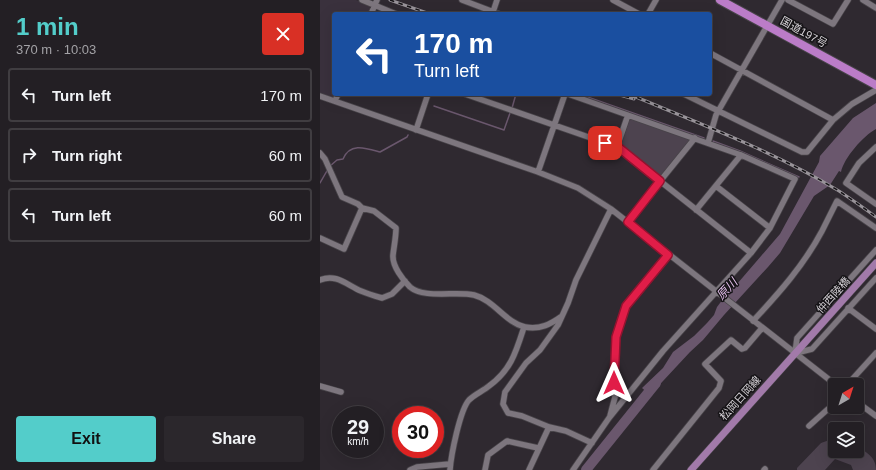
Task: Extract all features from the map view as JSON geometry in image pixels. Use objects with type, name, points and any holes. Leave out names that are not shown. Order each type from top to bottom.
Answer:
[{"type":"highway","name":"国道197号","points":[[720,0],[769,23],[876,79]]},
{"type":"highway","name":"国道197号","points":[[731,0],[876,84]]},
{"type":"main road","name":"仲西陸橋","points":[[806,341],[876,263]]},
{"type":"main road","name":"松岡日岡線","points":[[691,470],[806,341]]},
{"type":"street","points":[[362,0],[376,2],[393,12]]},
{"type":"street","points":[[462,0],[493,12]]},
{"type":"street","points":[[496,12],[497,0]]},
{"type":"street","points":[[613,0],[635,12]]},
{"type":"street","points":[[649,12],[656,0]]},
{"type":"street","points":[[708,143],[718,111],[782,0]]},
{"type":"street","points":[[788,0],[833,24],[848,0]]},
{"type":"street","points":[[863,0],[876,8]]},
{"type":"street","points":[[372,12],[376,2]]},
{"type":"street","points":[[712,54],[833,120]]},
{"type":"street","points":[[688,96],[802,152],[807,152],[833,120],[852,104],[876,90]]},
{"type":"street","points":[[320,96],[538,172],[578,188],[611,209],[747,317],[828,379]]},
{"type":"street","points":[[335,101],[337,96]]},
{"type":"street","points":[[416,130],[427,96]]},
{"type":"street","points":[[471,96],[618,147],[750,253]]},
{"type":"street","points":[[538,172],[565,96]]},
{"type":"street","points":[[572,96],[741,155],[795,179],[770,228],[717,293],[662,351],[609,418],[573,470]]},
{"type":"street","points":[[618,147],[628,115]]},
{"type":"street","points":[[628,222],[695,138]]},
{"type":"street","points":[[876,147],[859,163],[846,183],[876,204]]},
{"type":"street","points":[[320,153],[325,159],[342,196],[358,204],[362,208],[374,211],[396,228],[393,262],[405,281],[411,287],[417,291],[472,295],[482,298],[517,324],[524,327],[541,328],[549,325],[562,316]]},
{"type":"street","points":[[696,210],[741,155]]},
{"type":"street","points":[[716,186],[770,228]]},
{"type":"street","points":[[753,321],[779,293],[798,268],[822,232],[837,201],[876,228]]},
{"type":"street","points":[[320,238],[344,249],[362,208]]},
{"type":"street","points":[[592,443],[566,431],[522,416],[508,413],[504,404],[504,392],[526,363],[540,350],[558,325],[576,280],[611,209]]},
{"type":"street","points":[[795,353],[797,338],[876,250]]},
{"type":"street","points":[[609,418],[615,397],[614,370],[616,337],[626,306],[668,255]]},
{"type":"street","points":[[320,280],[326,277],[333,277],[342,280],[361,292],[382,298],[392,294],[405,281]]},
{"type":"street","points":[[795,353],[812,349],[876,278]]},
{"type":"street","points":[[848,308],[876,329]]},
{"type":"street","points":[[410,470],[417,467],[450,467],[464,407],[469,400],[499,379],[509,366],[516,354],[524,327]]},
{"type":"street","points":[[653,470],[720,388],[721,381],[705,364],[731,340],[742,349],[745,348],[762,328]]},
{"type":"street","points":[[853,378],[876,353]]},
{"type":"street","points":[[320,386],[341,392]]},
{"type":"street","points":[[864,407],[876,416]]},
{"type":"street","points":[[809,426],[828,409]]},
{"type":"street","points":[[529,470],[549,426]]},
{"type":"street","points":[[485,470],[488,455],[507,441],[538,448]]},
{"type":"shaded area","points":[[320,0],[356,0],[371,6],[369,12],[332,12],[332,96],[335,96],[334,99],[320,93]]},
{"type":"shaded area","points":[[876,103],[876,129],[865,137],[850,154],[841,172],[839,171],[830,185],[814,196],[780,253],[703,340],[650,395],[642,388],[663,368],[673,352],[694,336],[707,323],[714,315],[717,307],[729,291],[737,284],[780,234],[819,162],[820,156],[853,118]]},
{"type":"shaded area","points":[[632,119],[689,139],[689,141],[661,176],[658,176],[622,147],[621,145],[629,121]]},
{"type":"shaded area","points":[[828,440],[828,458],[864,458],[864,451],[873,459],[876,470],[853,470],[851,465],[835,459],[825,470],[797,470],[797,468],[821,443]]},
{"type":"waterway","points":[[512,108],[515,96]]},
{"type":"waterway","points":[[585,96],[704,138]]},
{"type":"waterway","points":[[434,106],[504,130],[510,113]]},
{"type":"waterway","points":[[330,166],[337,160],[343,159],[346,154],[354,148],[364,148],[380,152],[408,135]]},
{"type":"waterway","points":[[713,141],[740,151],[799,177]]},
{"type":"waterway","points":[[320,183],[328,169]]},
{"type":"waterway","name":"原川","points":[[586,470],[656,383]]},
{"type":"railway","points":[[390,0],[424,12]]},
{"type":"railway","points":[[623,96],[634,99]]},
{"type":"railway","points":[[634,96],[736,139],[788,163],[839,191],[876,217]]},
{"type":"route","points":[[605,143],[618,147],[660,181],[628,222],[668,255],[626,306],[616,337],[614,383]]}]
